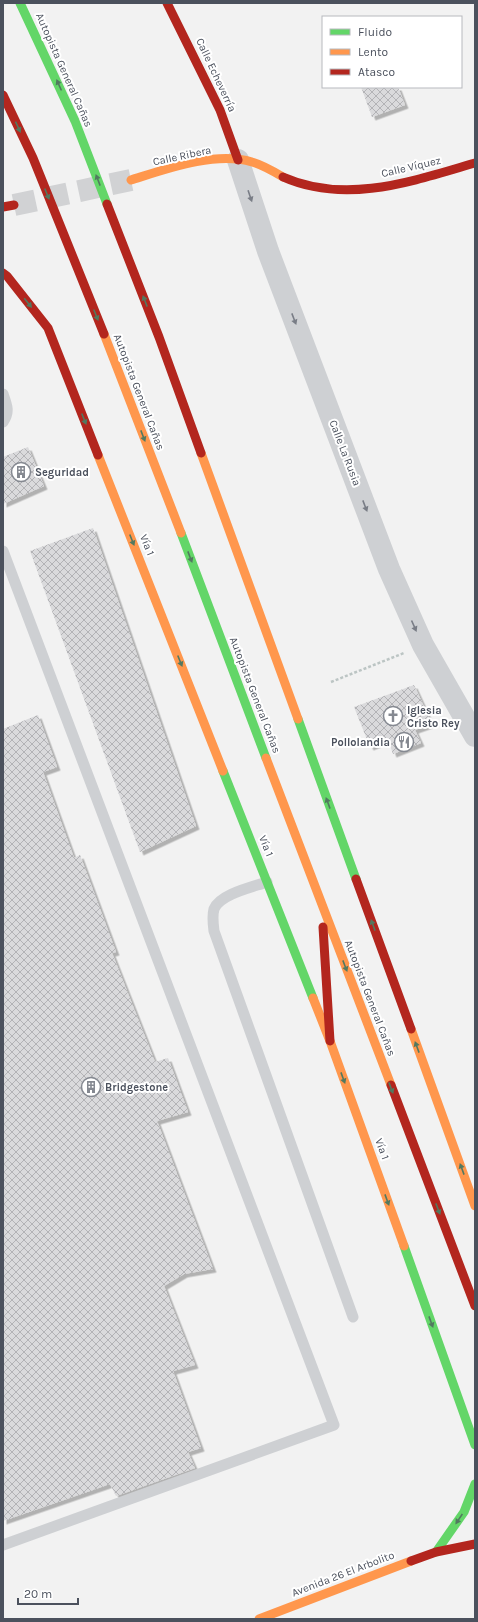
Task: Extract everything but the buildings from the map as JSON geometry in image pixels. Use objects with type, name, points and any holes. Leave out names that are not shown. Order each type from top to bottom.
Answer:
[{"type":"main road","name":"Autopista General Cañas","points":[[20,3],[75,121],[159,337],[475,1206]]},
{"type":"main road","name":"Calle Echeverría","points":[[167,3],[220,110],[238,160]]},
{"type":"main road","name":"Autopista General Cañas","points":[[3,95],[33,158],[116,363],[475,1306]]},
{"type":"main road","name":"Calle Ribera","points":[[131,180],[198,163],[217,160],[238,160]]},
{"type":"main road","name":"Calle Víquez","points":[[238,160],[252,162],[308,186],[349,190],[397,185],[475,163]]},
{"type":"main road","points":[[3,207],[14,205]]},
{"type":"main road","name":"Vía 1","points":[[3,273],[48,328],[330,1041],[475,1444]]},
{"type":"main road","points":[[321,904],[330,1041]]},
{"type":"main road","points":[[436,1552],[464,1512],[475,1484]]},
{"type":"main road","name":"Avenida 26 El Arbolito","points":[[260,1619],[436,1552],[475,1544]]},
{"type":"street","name":"Calle La Rusia","points":[[238,160],[268,251],[389,569],[423,645],[475,736]]},
{"type":"lane","points":[[3,394],[8,409],[7,417],[3,422]]},
{"type":"lane","points":[[3,551],[334,1425],[3,1545]]},
{"type":"lane","points":[[267,882],[223,899],[215,907],[212,918],[214,931],[353,1317]]},
{"type":"path","points":[[331,682],[423,645]]},
{"type":"tunnel","points":[[14,205],[131,180]]},
{"type":"traffic: fast","points":[[20,3],[75,121],[107,204]]},
{"type":"traffic: fast","points":[[181,533],[266,758]]},
{"type":"traffic: fast","points":[[298,719],[356,879]]},
{"type":"traffic: fast","points":[[223,771],[313,998]]},
{"type":"traffic: fast","points":[[404,1246],[475,1445]]},
{"type":"traffic: fast","points":[[436,1552],[464,1512],[475,1484]]},
{"type":"traffic: slow","points":[[131,180],[191,163],[222,159],[238,159],[252,162],[264,166],[283,177]]},
{"type":"traffic: slow","points":[[104,334],[181,533]]},
{"type":"traffic: slow","points":[[201,453],[298,719]]},
{"type":"traffic: slow","points":[[98,455],[223,771]]},
{"type":"traffic: slow","points":[[266,758],[391,1085]]},
{"type":"traffic: slow","points":[[313,998],[404,1246]]},
{"type":"traffic: slow","points":[[411,1029],[475,1206]]},
{"type":"traffic: slow","points":[[259,1619],[411,1561]]},
{"type":"traffic: jam","points":[[167,3],[220,110],[238,160]]},
{"type":"traffic: jam","points":[[3,95],[33,158],[104,334]]},
{"type":"traffic: jam","points":[[283,177],[307,185],[331,189],[355,190],[404,183],[475,163]]},
{"type":"traffic: jam","points":[[107,204],[159,337],[201,453]]},
{"type":"traffic: jam","points":[[3,207],[14,205]]},
{"type":"traffic: jam","points":[[3,273],[48,328],[98,455]]},
{"type":"traffic: jam","points":[[356,879],[411,1029]]},
{"type":"traffic: jam","points":[[323,927],[330,1041]]},
{"type":"traffic: jam","points":[[391,1085],[475,1306]]},
{"type":"traffic: jam","points":[[411,1561],[436,1552],[475,1544]]},
{"type":"place","name":"Seguridad","points":[[21,472]]},
{"type":"place","name":"Iglesia Cristo Rey","points":[[393,716]]},
{"type":"place","name":"Pollolandia","points":[[404,742]]},
{"type":"place","name":"Bridgestone","points":[[91,1087]]}]
